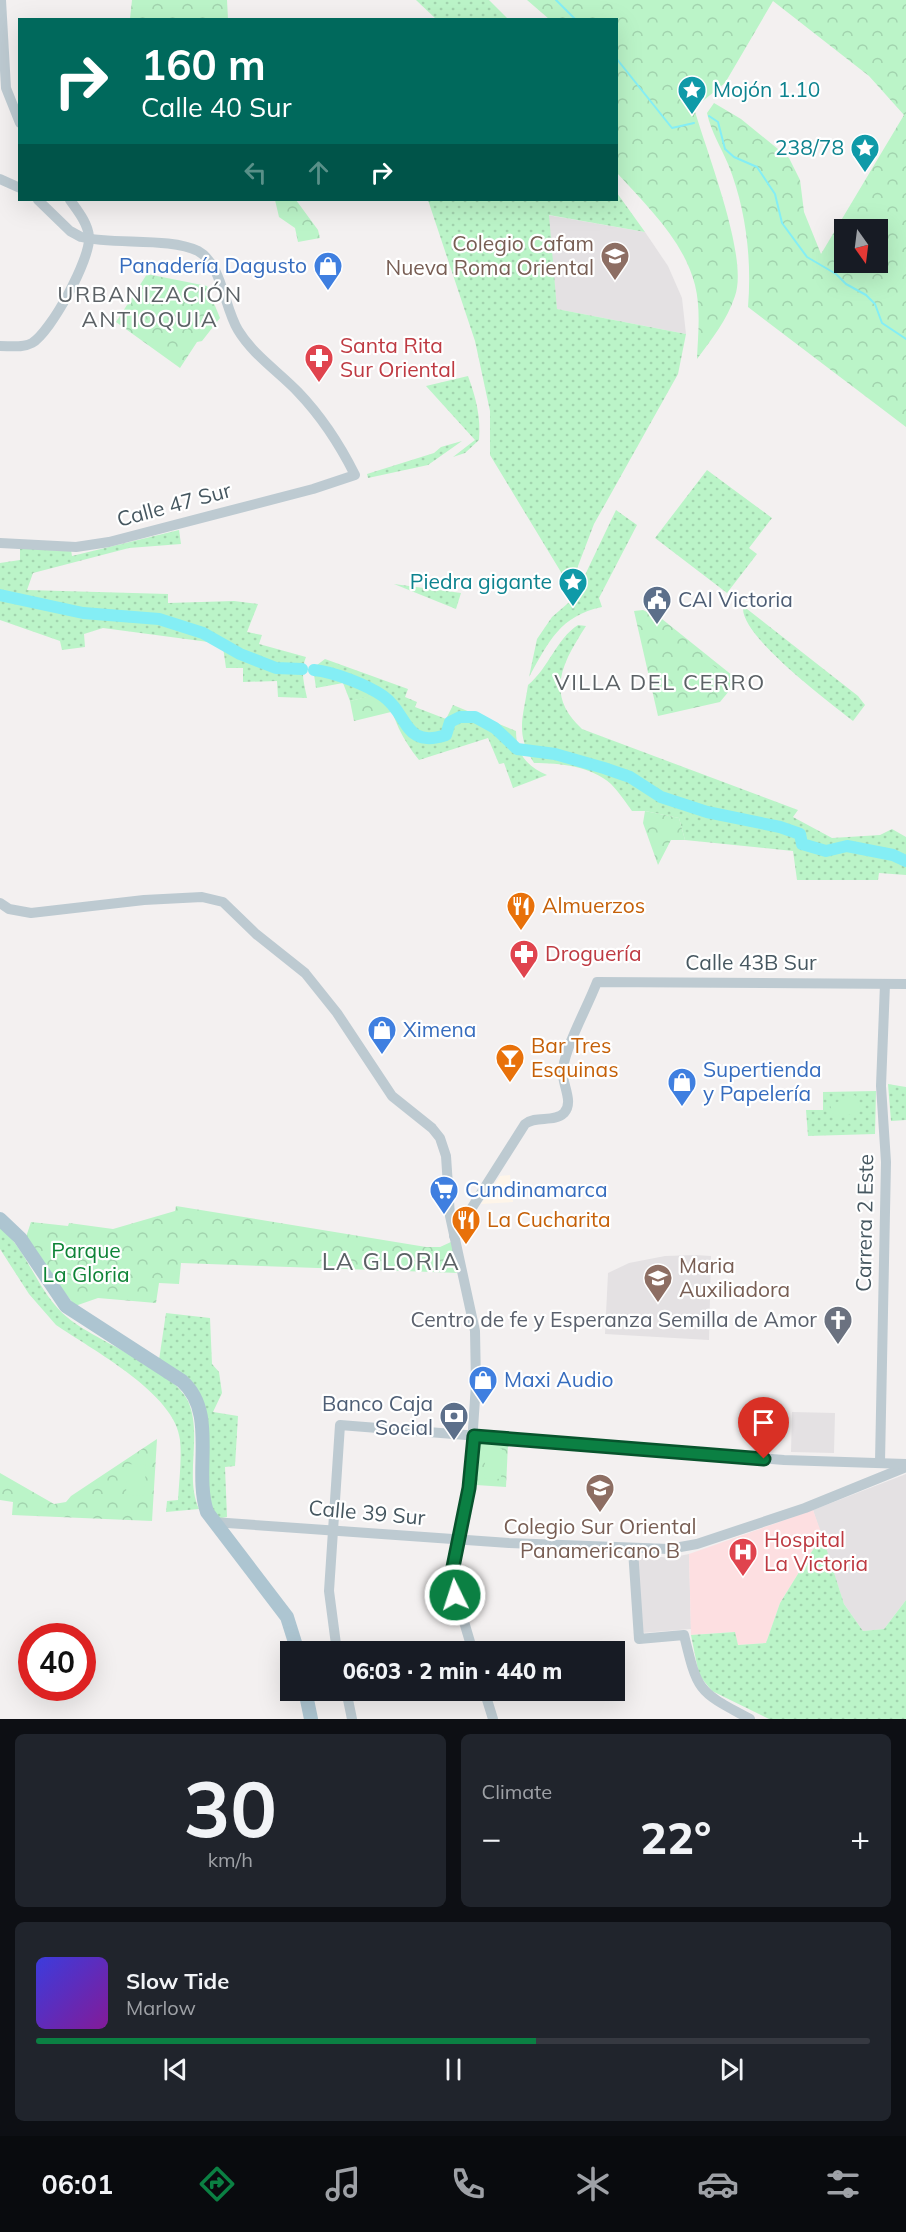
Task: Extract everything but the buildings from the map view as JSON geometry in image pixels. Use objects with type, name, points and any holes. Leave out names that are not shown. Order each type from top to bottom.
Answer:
[{"type":"main road","points":[[0,1219],[20,1238],[66,1306],[182,1381],[191,1390],[199,1407],[202,1427],[201,1491],[213,1522],[287,1617],[293,1628],[296,1641]]},
{"type":"main road","points":[[307,1701],[311,1719]]},
{"type":"street","points":[[1,0],[6,88],[18,121]]},
{"type":"street","points":[[0,179],[18,187]]},
{"type":"street","points":[[39,201],[70,231],[89,238]]},
{"type":"street","points":[[0,346],[30,345],[40,336],[54,317],[84,261],[89,238],[86,226],[71,201]]},
{"type":"street","name":"Calle 47 Sur","points":[[0,543],[76,547],[109,543],[355,475],[332,434],[302,396],[243,338],[223,298],[212,261],[195,249],[89,238]]},
{"type":"street","points":[[0,903],[9,909],[31,913],[144,900],[201,897],[226,904],[260,938],[294,962],[321,992],[386,1088],[405,1108],[432,1128],[443,1143],[447,1155],[448,1206],[475,1331],[474,1436],[469,1488],[457,1540],[452,1584],[470,1641]]},
{"type":"street","name":"Calle 43B Sur","points":[[454,1236],[525,1124],[530,1120],[557,1117],[566,1110],[568,1102],[563,1067],[597,982],[906,984]]},
{"type":"street","name":"Carrera 2 Este","points":[[880,1462],[886,1162],[881,1086],[885,984]]},
{"type":"street","points":[[335,1641],[328,1592],[340,1425],[784,1460],[880,1462],[906,1466]]},
{"type":"street","name":"Calle 39 Sur","points":[[213,1522],[457,1540],[669,1550],[697,1544],[828,1499],[906,1466]]},
{"type":"street","points":[[633,1550],[639,1639],[684,1635],[695,1678],[714,1700],[750,1719]]},
{"type":"street","points":[[348,1701],[352,1719]]},
{"type":"street","points":[[487,1701],[493,1719]]},
{"type":"shaded area","name":"Colegio Cafam Nueva Roma Oriental","points":[[547,215],[645,232],[668,266],[682,298],[686,334],[557,309]]},
{"type":"shaded area","points":[[510,1175],[513,1202],[481,1204],[500,1176]]},
{"type":"shaded area","name":"Maria Auxiliadora","points":[[665,1256],[711,1256],[709,1340],[605,1334],[608,1273],[629,1263]]},
{"type":"shaded area","points":[[792,1412],[835,1413],[834,1453],[791,1452]]},
{"type":"shaded area","points":[[906,1474],[906,1600],[884,1629],[863,1631],[844,1604],[813,1510]]},
{"type":"shaded area","name":"Hospital La Victoria","points":[[813,1510],[822,1535],[780,1603],[766,1643],[738,1645],[734,1632],[691,1635],[689,1554]]},
{"type":"shaded area","points":[[637,1554],[669,1558],[689,1554],[691,1629],[642,1633]]},
{"type":"green space","points":[[132,0],[227,0],[228,18],[130,18]]},
{"type":"green space","points":[[416,0],[489,0],[507,18],[435,18]]},
{"type":"green space","points":[[527,0],[906,0],[906,427],[748,307],[749,271],[743,216],[734,181],[707,113],[714,103],[741,119],[789,158],[800,180],[804,212],[821,254],[834,232],[834,273],[888,273],[888,219],[842,219],[904,115],[869,76],[773,1],[725,83],[694,108],[731,231],[738,278],[735,296],[728,313],[697,359],[699,322],[695,285],[682,254],[663,225],[618,174],[618,18],[548,18]]},
{"type":"green space","points":[[618,194],[645,232],[549,215],[557,309],[686,334],[678,374],[594,524],[570,587],[490,455],[490,411],[475,341],[428,201],[618,201]]},
{"type":"green space","points":[[275,201],[297,201],[318,230],[320,238],[298,242],[295,228],[279,217]]},
{"type":"green space","points":[[147,274],[207,286],[220,318],[202,341],[197,342],[180,368],[116,322]]},
{"type":"green space","points":[[468,376],[477,408],[479,440],[465,453],[453,457],[475,440],[426,386]]},
{"type":"green space","points":[[462,441],[428,465],[368,478],[367,474],[434,453],[441,447]]},
{"type":"green space","points":[[707,470],[772,518],[749,548],[757,554],[727,593],[655,538]]},
{"type":"green space","points":[[616,510],[637,525],[599,598],[602,607],[576,617],[557,632],[529,677],[537,639],[552,617],[574,598]]},
{"type":"green space","points":[[179,530],[181,544],[129,548],[33,573],[27,590],[168,594],[168,603],[234,601],[258,604],[247,632],[262,635],[259,644],[306,657],[303,672],[307,698],[278,697],[277,681],[243,682],[243,668],[226,668],[223,647],[216,643],[103,628],[84,634],[85,647],[62,650],[60,641],[0,620],[0,563],[20,560],[20,548],[71,550],[72,556]]},
{"type":"green space","points":[[394,584],[461,593],[456,609]]},
{"type":"green space","points":[[743,609],[747,609],[858,696],[865,705],[853,721],[772,653],[747,622]]},
{"type":"green space","points":[[643,610],[662,619],[738,680],[720,702],[658,716],[634,611]]},
{"type":"green space","points":[[578,625],[586,626],[565,665],[561,678],[561,691],[563,703],[570,716],[582,729],[798,810],[793,817],[832,838],[880,835],[892,829],[906,837],[906,875],[879,873],[878,880],[797,880],[793,851],[685,840],[679,818],[645,811],[632,811],[611,784],[594,773],[565,765],[534,763],[522,734],[528,685],[542,670],[564,638]]},
{"type":"green space","points":[[325,659],[408,689],[405,697],[417,702],[415,707],[446,719],[453,705],[516,731],[518,746],[524,758],[534,768],[547,775],[513,788],[504,763],[499,764],[488,738],[419,760],[399,728],[387,693],[350,701],[343,683],[316,688],[313,668]]},
{"type":"green space","points":[[707,661],[719,670],[702,692],[690,682]]},
{"type":"green space","points":[[387,692],[391,712],[354,721],[350,701]]},
{"type":"green space","points":[[645,811],[679,818],[685,840],[671,840],[658,865],[643,823]]},
{"type":"green space","points":[[888,1084],[906,1087],[906,1120],[891,1121]]},
{"type":"green space","points":[[876,1091],[875,1134],[808,1136],[806,1110],[823,1110],[823,1092]]},
{"type":"green space","points":[[855,1095],[861,1110],[835,1120],[830,1105]]},
{"type":"green space","name":"Parque La Gloria","points":[[176,1206],[426,1247],[440,1247],[451,1242],[459,1273],[181,1263],[179,1284],[159,1283],[156,1303],[98,1298],[75,1306],[25,1240],[31,1222],[68,1226],[69,1223],[113,1229],[175,1211]]},
{"type":"green space","points":[[0,1227],[19,1248],[49,1297],[68,1318],[151,1367],[180,1389],[188,1401],[192,1414],[193,1483],[199,1509],[166,1512],[167,1501],[178,1500],[181,1447],[175,1423],[164,1406],[130,1374],[56,1325],[29,1294],[0,1249]]},
{"type":"green space","points":[[166,1313],[210,1318],[212,1364],[219,1372],[222,1393],[213,1412],[238,1416],[235,1466],[225,1467],[227,1517],[216,1519],[209,1502],[206,1411],[159,1360]]},
{"type":"green space","points":[[157,1439],[152,1521],[12,1515],[13,1502],[0,1500],[0,1473],[54,1504],[66,1502],[71,1496]]},
{"type":"green space","points":[[478,1442],[508,1444],[506,1487],[476,1485]]},
{"type":"green space","points":[[486,1448],[502,1449],[501,1479],[484,1478]]},
{"type":"green space","points":[[127,1464],[146,1465],[144,1496],[126,1495]]},
{"type":"green space","points":[[822,1535],[844,1604],[863,1631],[884,1629],[906,1600],[906,1719],[769,1719],[712,1691],[699,1675],[691,1635],[735,1632],[738,1645],[766,1643],[780,1603]]},
{"type":"waterway","points":[[556,0],[574,18]]},
{"type":"waterway","points":[[618,60],[672,128],[694,123]]},
{"type":"waterway","points":[[709,116],[718,122],[725,149],[734,157],[757,167],[775,194],[782,223],[807,257],[866,295],[875,304],[882,323],[906,339]]},
{"type":"waterway","points":[[0,595],[83,613],[159,619],[203,633],[240,654],[276,668],[302,669]]},
{"type":"waterway","points":[[314,670],[350,680],[383,696],[391,703],[408,728],[414,734],[422,737],[432,738],[446,735],[450,722],[460,717],[475,717],[495,728],[517,749],[555,754],[604,768],[630,777],[661,797],[707,812],[780,827],[800,834],[802,844],[826,851],[847,846],[893,855],[906,861]]},
{"type":"place","name":"Mojón 1.10","points":[[692,116]]},
{"type":"place","name":"238/78","points":[[865,174]]},
{"type":"place","name":"Colegio Cafam Nueva Roma Oriental","points":[[615,282]]},
{"type":"place","name":"Panadería Dagusto","points":[[328,292]]},
{"type":"place","name":"Santa Rita Sur Oriental","points":[[319,384]]},
{"type":"place","name":"Piedra gigante","points":[[573,608]]},
{"type":"place","name":"CAI Victoria","points":[[657,626]]},
{"type":"place","name":"Almuerzos","points":[[521,932]]},
{"type":"place","name":"Droguería","points":[[524,980]]},
{"type":"place","name":"Ximena","points":[[382,1056]]},
{"type":"place","name":"Bar Tres Esquinas","points":[[510,1084]]},
{"type":"place","name":"Supertienda y Papelería","points":[[682,1108]]},
{"type":"place","name":"Cundinamarca","points":[[444,1216]]},
{"type":"place","name":"La Cucharita","points":[[466,1246]]},
{"type":"place","name":"Maria Auxiliadora","points":[[658,1304]]},
{"type":"place","name":"Centro de fe y Esperanza Semilla de Amor","points":[[838,1346]]},
{"type":"place","name":"Maxi Audio","points":[[483,1406]]},
{"type":"place","name":"Banco Caja Social","points":[[454,1442]]},
{"type":"place","name":"Colegio Sur Oriental Panamericano B","points":[[600,1514]]},
{"type":"place","name":"Hospital La Victoria","points":[[743,1578]]},
{"type":"district","name":"URBANIZACIÓN ANTIOQUIA","points":[[150,306]]},
{"type":"district","name":"VILLA DEL CERRO","points":[[660,682]]},
{"type":"district","name":"LA GLORIA","points":[[391,1262]]},
{"type":"route","points":[[455,1595],[452,1572],[469,1488],[474,1436],[764,1459]]}]
